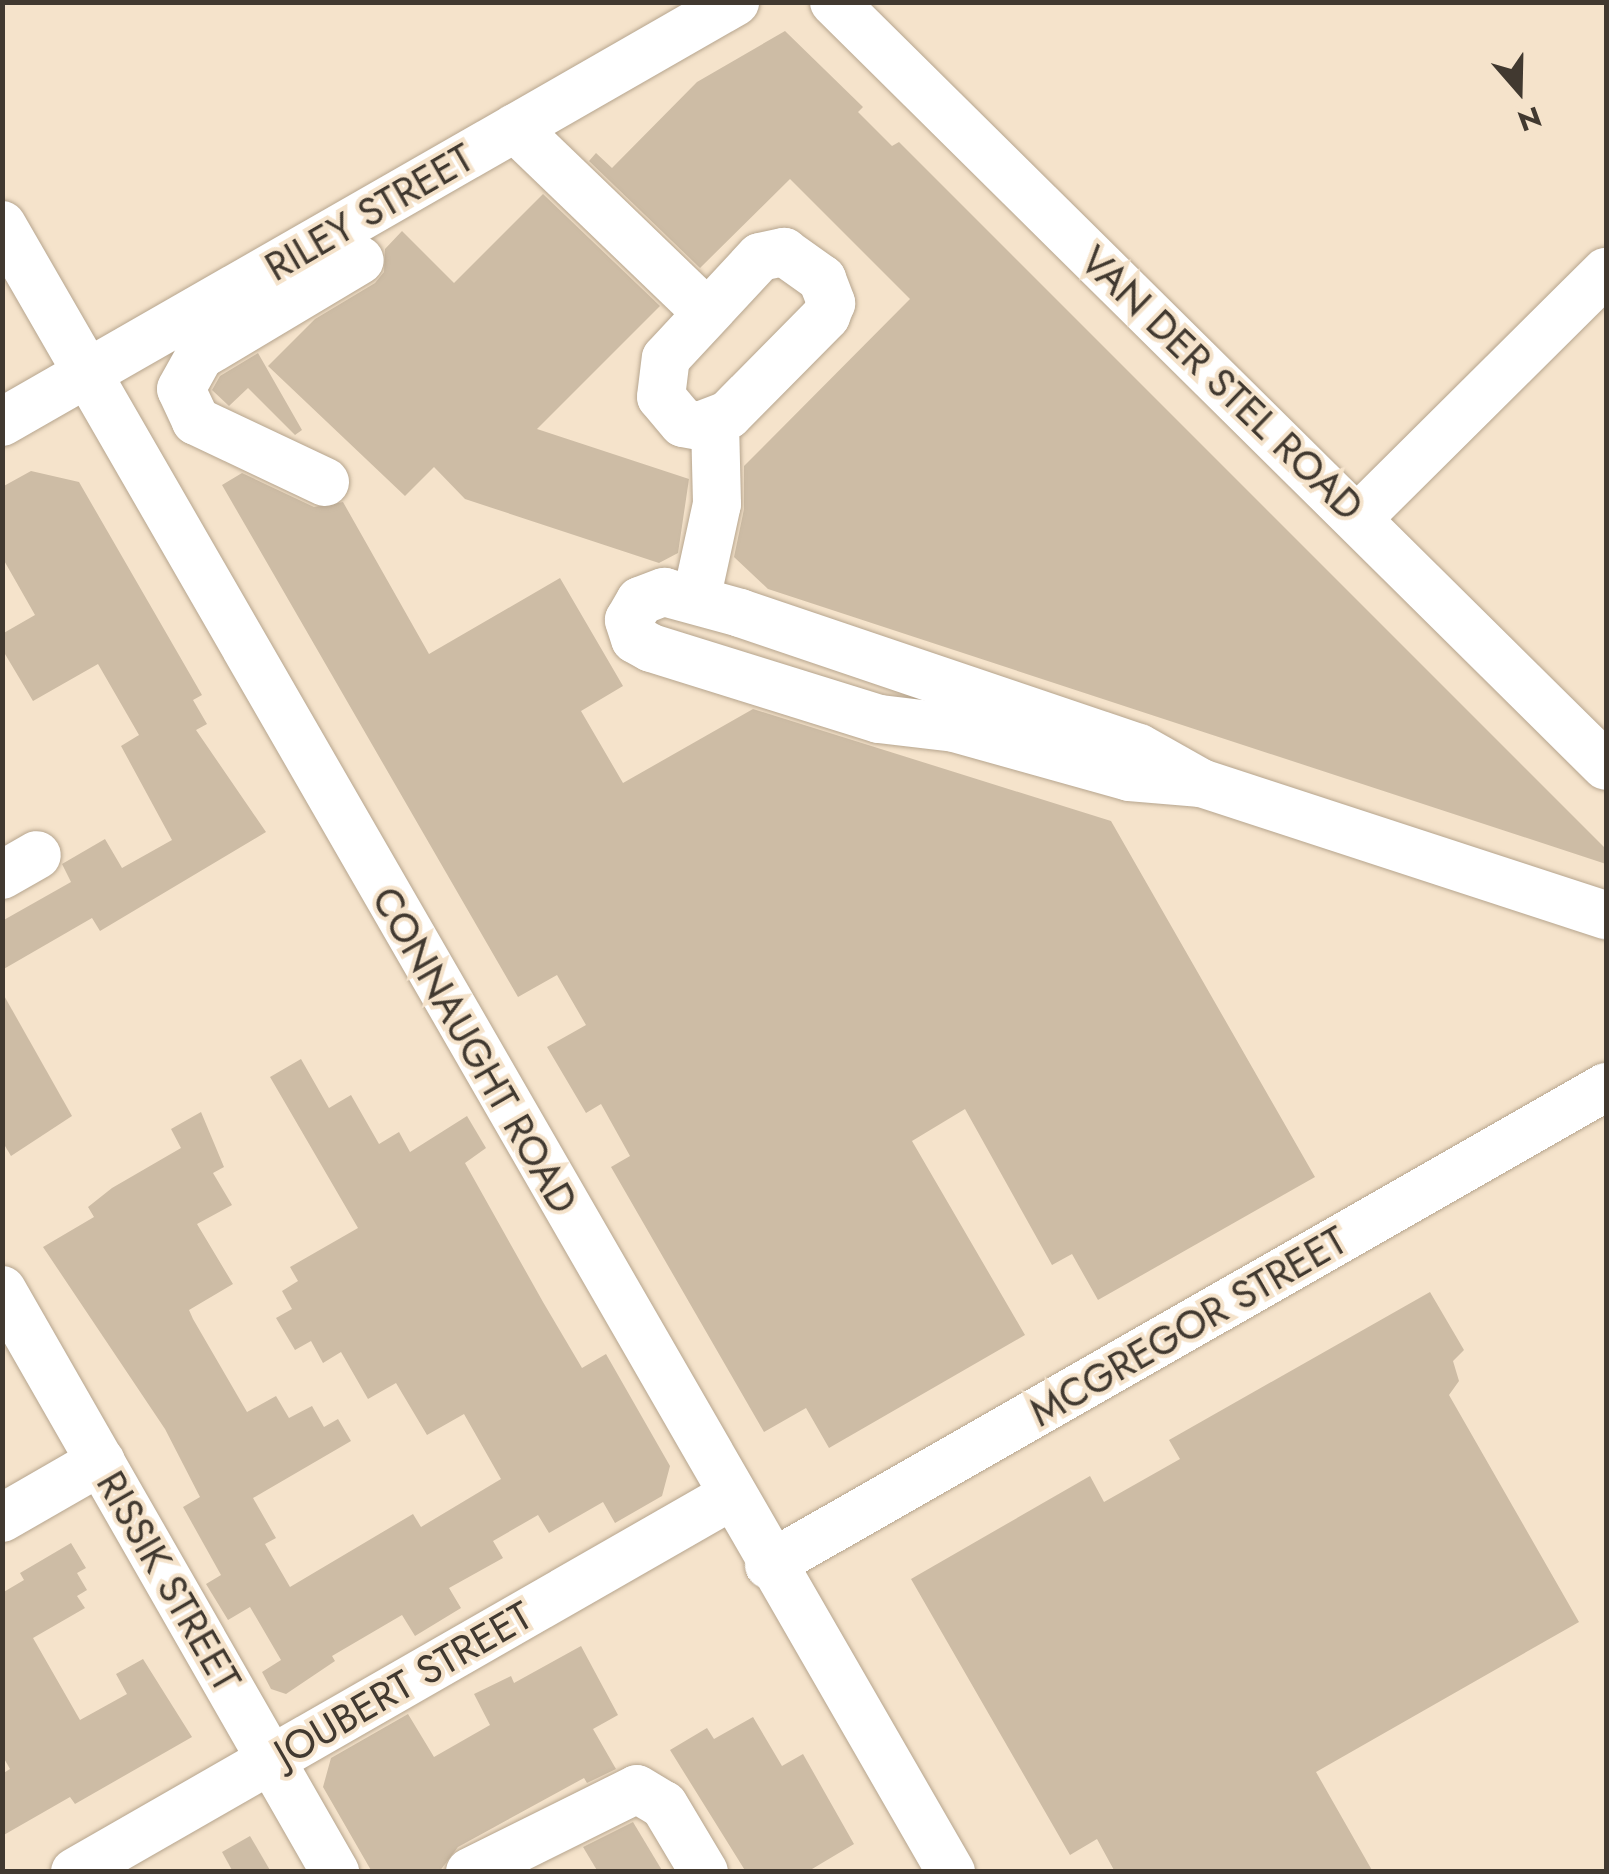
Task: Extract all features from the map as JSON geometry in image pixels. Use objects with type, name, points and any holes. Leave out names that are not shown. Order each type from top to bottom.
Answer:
[{"type":"street","name":"RILEY STREET","points":[[2,422],[87,374],[297,275],[680,16],[735,2]]},
{"type":"street","name":"VAN DER STEL ROAD","points":[[834,2],[1360,517],[1606,766]]},
{"type":"street","points":[[514,128],[705,311]]},
{"type":"street","name":"CONNAUGHT ROAD","points":[[2,225],[730,1496],[952,1872]]},
{"type":"street","points":[[772,252],[798,258],[822,279],[831,303],[812,330],[714,422],[683,423],[661,396],[666,358],[705,311],[772,252]]},
{"type":"street","points":[[325,482],[196,421],[180,389],[200,356],[297,275],[360,260]]},
{"type":"street","points":[[1360,517],[1606,272]]},
{"type":"street","points":[[696,600],[717,504],[714,422]]},
{"type":"street","points":[[1202,784],[1129,777],[955,728],[879,719],[651,648],[630,632],[632,612],[652,593],[696,600],[1139,748],[1202,784],[1606,915]]},
{"type":"street","name":"MCGREGOR STREET","points":[[770,1565],[1606,1087]]},
{"type":"street","name":"RISSIK STREET","points":[[2,1290],[335,1872]]},
{"type":"street","points":[[2,1518],[101,1462]]},
{"type":"street","name":"JOUBERT STREET","points":[[75,1872],[730,1496]]},
{"type":"street","points":[[470,1872],[637,1789],[664,1805],[704,1872]]},
{"type":"building","points":[[785,31],[863,107],[858,112],[892,146],[899,142],[1606,849],[1606,864],[768,589],[734,557],[744,509],[744,466],[910,299],[790,179],[700,268],[589,161],[596,153],[612,168],[697,82]]},
{"type":"building","points":[[543,194],[660,306],[537,429],[689,479],[678,553],[659,563],[465,499],[434,467],[405,496],[268,366],[315,319],[375,283],[384,272],[385,249],[402,231],[454,283]]},
{"type":"building","points":[[258,353],[302,430],[295,435],[248,388],[229,406],[212,390],[220,376]]},
{"type":"building","points":[[31,471],[79,482],[202,695],[193,700],[207,724],[196,730],[266,832],[100,931],[92,918],[2,970],[2,921],[71,882],[62,864],[105,839],[122,868],[172,840],[121,746],[139,735],[98,664],[33,701],[2,649],[2,634],[35,615],[2,557],[2,487]]},
{"type":"building","points":[[242,473],[314,507],[343,502],[429,654],[560,578],[623,686],[581,711],[623,783],[753,709],[1111,821],[1315,1177],[1098,1300],[1072,1254],[1052,1265],[965,1109],[912,1141],[1025,1335],[829,1448],[806,1408],[764,1432],[611,1167],[630,1156],[601,1104],[586,1113],[547,1047],[586,1025],[557,975],[518,997],[222,485]]},
{"type":"building","points":[[2,992],[72,1116],[11,1156],[2,1141]]},
{"type":"building","points":[[301,1059],[329,1108],[351,1095],[379,1144],[399,1132],[410,1152],[467,1116],[486,1148],[465,1163],[543,1302],[582,1368],[606,1354],[670,1466],[662,1496],[615,1523],[603,1502],[549,1533],[538,1515],[493,1541],[503,1558],[449,1588],[461,1608],[415,1636],[402,1615],[332,1656],[335,1661],[286,1694],[271,1689],[262,1672],[281,1660],[250,1607],[228,1620],[206,1584],[221,1575],[183,1507],[200,1497],[165,1429],[43,1247],[94,1217],[88,1207],[112,1188],[181,1148],[171,1129],[201,1112],[224,1167],[213,1173],[232,1205],[197,1224],[233,1284],[189,1310],[193,1319],[247,1412],[276,1396],[289,1418],[312,1406],[324,1427],[338,1419],[351,1441],[253,1498],[276,1538],[265,1544],[290,1587],[413,1514],[421,1527],[501,1479],[464,1414],[427,1435],[396,1383],[368,1399],[341,1352],[323,1363],[311,1341],[295,1350],[276,1318],[292,1309],[282,1291],[298,1281],[290,1267],[358,1228],[270,1077]]},
{"type":"building","points":[[1430,1292],[1464,1350],[1453,1361],[1459,1381],[1449,1395],[1579,1622],[1316,1772],[1373,1872],[1115,1872],[1097,1839],[1070,1855],[911,1579],[1090,1476],[1104,1502],[1180,1459],[1169,1440]]},
{"type":"building","points":[[71,1543],[86,1568],[77,1573],[87,1590],[77,1596],[85,1608],[33,1638],[80,1720],[127,1694],[116,1674],[143,1659],[192,1737],[75,1804],[70,1797],[2,1836],[2,1774],[10,1769],[2,1755],[2,1593],[24,1580],[20,1573]]},
{"type":"building","points":[[581,1646],[618,1715],[593,1729],[616,1769],[587,1783],[584,1778],[458,1847],[439,1872],[372,1872],[323,1787],[331,1758],[408,1714],[434,1757],[490,1725],[474,1694],[511,1676],[514,1683]]},
{"type":"building","points":[[753,1717],[782,1766],[803,1754],[854,1844],[807,1872],[746,1872],[670,1750],[707,1728],[714,1739]]},
{"type":"building","points":[[633,1822],[663,1872],[598,1872],[583,1847]]},
{"type":"building","points":[[250,1836],[271,1872],[233,1872],[222,1852]]}]
